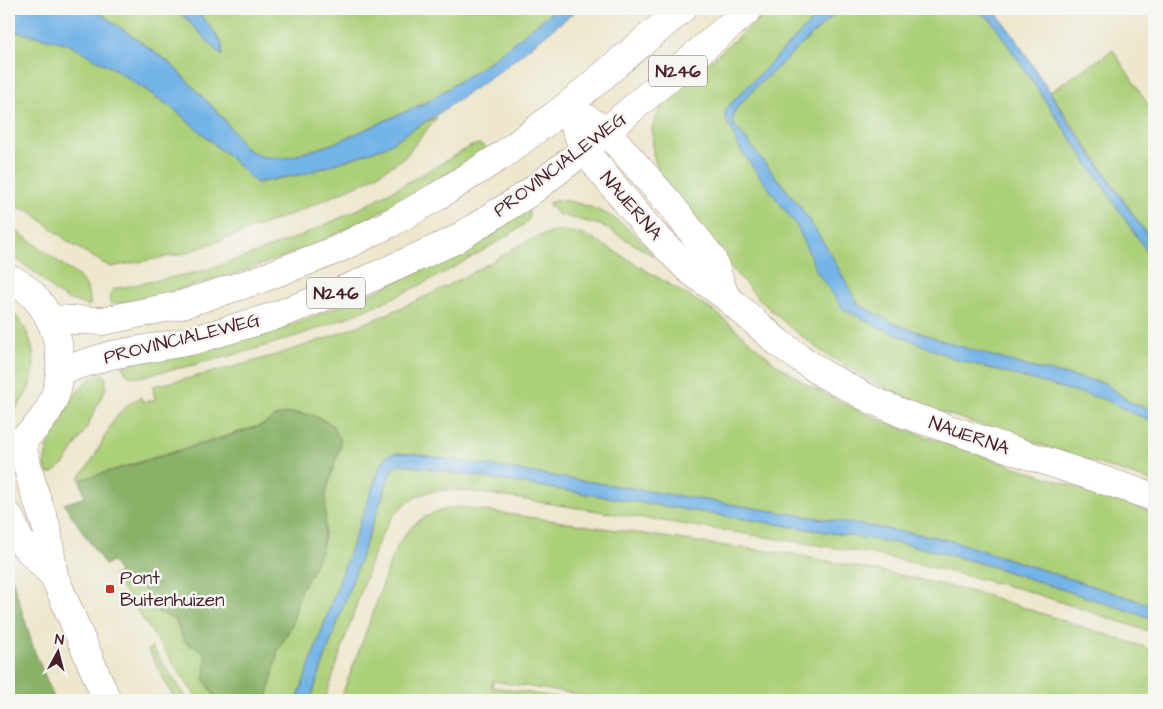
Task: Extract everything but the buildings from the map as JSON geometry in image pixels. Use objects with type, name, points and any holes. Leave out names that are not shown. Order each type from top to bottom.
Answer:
[{"type":"main road","name":"PROVINCIALEWEG","points":[[50,319],[103,321],[180,305],[258,280],[336,250],[389,224],[504,154],[567,106],[682,9]]},
{"type":"main road","name":"PROVINCIALEWEG","points":[[60,371],[111,355],[191,340],[272,317],[354,286],[454,240],[529,193],[607,132],[749,9]]},
{"type":"main road","name":"NAUERNA","points":[[567,106],[607,132],[671,205],[712,258],[725,296]]},
{"type":"main road","name":"NAUERNA","points":[[567,106],[584,150],[648,228],[689,270],[725,296],[779,343],[825,375],[872,400],[934,424],[1154,497]]},
{"type":"main road","points":[[9,278],[28,290],[40,303],[50,319],[59,344],[60,371],[54,397],[42,420],[15,444],[47,529],[54,576],[107,700]]},
{"type":"main road","points":[[9,516],[20,541],[54,576]]},
{"type":"green space","points":[[94,9],[177,9],[222,56],[222,44],[209,25],[194,9],[556,9],[488,63],[427,102],[335,143],[287,158],[264,158],[246,149],[223,118],[170,63]]},
{"type":"green space","points":[[771,9],[824,9],[726,109],[725,121],[737,135],[856,310],[1019,374],[1106,400],[1154,420],[1154,482],[938,411],[876,384],[821,351],[791,328],[763,303],[729,266],[659,174],[653,154],[652,127],[663,101]]},
{"type":"green space","points":[[840,9],[974,9],[991,20],[1154,262],[1154,411],[1130,402],[1104,383],[1029,367],[949,343],[895,324],[858,304],[801,208],[732,122],[735,110],[757,86]]},
{"type":"green space","points":[[9,30],[66,43],[116,70],[174,109],[256,183],[308,173],[385,147],[425,122],[437,117],[404,158],[367,181],[297,212],[183,254],[110,267],[70,243],[30,211],[9,205]]},
{"type":"green space","points":[[1113,50],[1154,114],[1154,245],[1050,92]]},
{"type":"green space","points":[[478,144],[488,150],[385,209],[343,231],[297,251],[248,269],[172,291],[121,303],[111,304],[110,302],[109,296],[113,289],[199,272],[305,234],[357,210],[469,147]]},
{"type":"green space","points":[[561,200],[590,207],[614,218],[635,235],[655,257],[603,226],[557,214],[548,203]]},
{"type":"green space","points":[[527,208],[529,217],[525,224],[462,263],[396,296],[328,325],[243,352],[140,377],[129,375],[122,366],[283,327],[317,315],[379,290],[439,261]]},
{"type":"green space","points":[[9,227],[78,276],[86,285],[91,304],[88,306],[67,299],[55,292],[37,274],[9,253]]},
{"type":"green space","points":[[561,231],[581,234],[594,239],[717,313],[775,363],[806,384],[844,404],[890,424],[1154,513],[1154,606],[956,542],[930,536],[415,454],[395,453],[380,467],[297,700],[267,700],[278,650],[287,635],[295,614],[296,602],[300,591],[321,551],[324,540],[324,503],[330,475],[332,425],[307,414],[281,415],[265,424],[80,480],[79,477],[95,456],[112,423],[129,404],[141,397],[143,402],[155,400],[153,386],[223,370],[290,350],[356,327],[446,286],[531,239]]},
{"type":"green space","points":[[15,315],[24,327],[30,340],[34,366],[32,380],[27,393],[9,415],[9,321]]},
{"type":"green space","points":[[103,374],[106,379],[106,388],[86,429],[64,464],[53,473],[48,474],[45,468],[46,454],[70,404],[85,383]]},
{"type":"green space","points":[[292,413],[312,415],[332,425],[340,439],[340,447],[326,492],[325,528],[321,551],[300,591],[292,625],[278,650],[267,700],[222,700],[213,694],[205,681],[206,656],[200,649],[186,643],[176,621],[154,609],[139,582],[126,577],[117,581],[113,576],[119,572],[112,561],[105,565],[64,504],[85,497],[80,480],[217,440],[265,424],[274,417]]},
{"type":"green space","points":[[399,464],[920,547],[987,565],[1154,619],[1154,633],[1021,589],[862,552],[468,491],[442,490],[426,493],[411,500],[387,524],[371,562],[325,700],[310,700],[392,469]]},
{"type":"green space","points":[[460,507],[725,546],[793,554],[909,577],[985,595],[1154,650],[1154,700],[613,700],[493,681],[492,687],[574,700],[340,700],[400,541],[422,519],[439,511]]},
{"type":"green space","points":[[9,568],[34,650],[55,700],[9,700]]},
{"type":"green space","points":[[126,577],[139,581],[153,608],[176,621],[182,638],[186,643],[204,652],[207,661],[206,681],[222,700],[198,700],[117,581]]},
{"type":"green space","points":[[152,647],[188,700],[175,700],[148,649]]},
{"type":"water","points":[[9,9],[94,9],[170,63],[223,118],[246,149],[264,157],[287,158],[335,143],[427,102],[488,63],[556,9],[578,9],[500,71],[385,147],[308,173],[256,183],[174,109],[116,70],[66,43],[9,30]]},
{"type":"water","points":[[177,9],[194,9],[209,25],[222,44],[222,56]]},
{"type":"water","points":[[824,9],[840,9],[757,86],[735,110],[732,122],[801,208],[829,251],[858,304],[895,324],[949,343],[1029,367],[1104,383],[1130,402],[1154,411],[1154,421],[1134,414],[1106,400],[955,359],[877,326],[843,309],[817,272],[798,228],[741,151],[725,116],[726,109],[734,100]]},
{"type":"water","points":[[974,9],[993,9],[1013,35],[1070,124],[1154,245],[1154,262],[991,20]]},
{"type":"water","points":[[395,453],[415,454],[930,536],[956,542],[1154,606],[1154,619],[987,565],[920,547],[399,464],[392,469],[310,700],[297,700],[380,467],[387,456]]},
{"type":"place","name":"Pont Buitenhuizen","points":[[110,589]]}]
